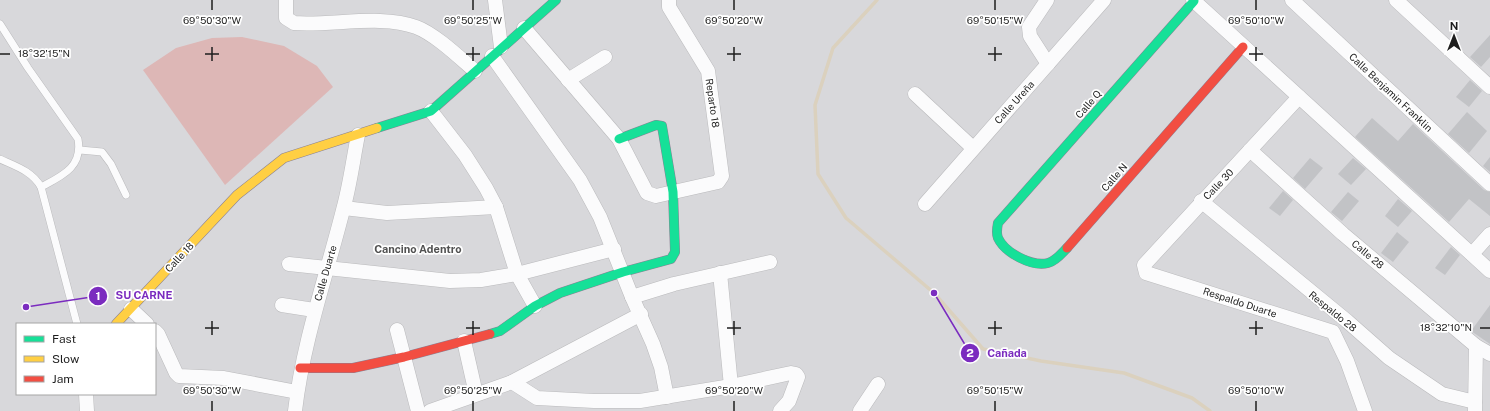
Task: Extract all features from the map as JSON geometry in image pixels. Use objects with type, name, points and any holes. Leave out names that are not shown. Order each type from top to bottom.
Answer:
[{"type":"street","points":[[286,0],[286,18],[294,23],[387,22],[403,23],[418,27],[445,45],[475,71]]},
{"type":"street","points":[[495,0],[496,52],[580,180],[600,217],[632,297],[641,314],[661,367],[667,397]]},
{"type":"street","points":[[535,306],[518,274],[496,207],[486,188],[465,155],[431,110],[556,0]]},
{"type":"street","name":"Reparto 18","points":[[670,0],[669,7],[708,70],[722,170],[722,176],[718,182],[673,192]]},
{"type":"street","points":[[1047,0],[1029,27],[1029,32],[1048,64]]},
{"type":"street","name":"Calle Ureña","points":[[924,204],[1104,0]]},
{"type":"street","points":[[1193,0],[1490,271]]},
{"type":"street","name":"Calle Q","points":[[998,223],[1193,0]]},
{"type":"street","name":"Calle Benjamin Franklin","points":[[1292,0],[1490,184]]},
{"type":"street","points":[[1396,0],[1490,87]]},
{"type":"street","points":[[524,28],[619,139],[647,192],[656,196],[673,192]]},
{"type":"street","name":"Calle N","points":[[998,223],[998,239],[1012,254],[1029,261],[1042,264],[1050,263],[1058,258],[1243,47]]},
{"type":"street","points":[[568,80],[605,57]]},
{"type":"street","points":[[915,94],[973,148]]},
{"type":"street","name":"Calle 30","points":[[1146,273],[1144,265],[1201,201],[1299,97]]},
{"type":"street","name":"Calle 18","points":[[117,323],[237,194],[284,158],[431,110]]},
{"type":"street","points":[[300,368],[353,368],[404,357],[464,341],[500,330],[512,324],[535,306],[560,293],[674,257],[673,192],[662,126],[656,124],[619,139]]},
{"type":"street","name":"Calle Duarte","points":[[295,411],[300,368],[314,310],[344,208],[358,135]]},
{"type":"street","name":"Calle 28","points":[[1250,150],[1343,234],[1476,346],[1490,354]]},
{"type":"street","name":"Respaldo 28","points":[[1201,201],[1347,321],[1389,358],[1442,394],[1475,407]]},
{"type":"street","points":[[344,208],[387,213],[496,207]]},
{"type":"street","points":[[1472,254],[1490,234]]},
{"type":"street","points":[[288,264],[450,281],[481,280],[518,274],[614,249]]},
{"type":"street","points":[[632,297],[674,284],[770,262]]},
{"type":"street","points":[[720,273],[729,349],[731,386]]},
{"type":"street","name":"Respaldo Duarte","points":[[1146,273],[1333,332]]},
{"type":"street","points":[[282,305],[314,310]]},
{"type":"street","points":[[131,309],[146,323]]},
{"type":"street","points":[[430,411],[512,382],[641,314]]},
{"type":"street","points":[[1347,321],[1333,332],[1347,361],[1365,411]]},
{"type":"street","points":[[397,330],[418,411]]},
{"type":"street","points":[[156,332],[176,373],[179,376],[224,378],[297,392]]},
{"type":"street","points":[[464,341],[476,394]]},
{"type":"street","points":[[1475,407],[1476,346]]},
{"type":"street","points":[[512,382],[537,398],[638,406],[667,397],[731,386],[791,373],[796,374],[798,377],[789,402],[780,411]]},
{"type":"street","points":[[860,411],[878,384]]},
{"type":"street","points":[[86,395],[87,411]]},
{"type":"lane","points":[[0,24],[28,68],[78,139],[80,150],[75,163],[67,173],[41,187]]},
{"type":"lane","points":[[80,150],[102,152],[111,164],[126,195]]},
{"type":"lane","points":[[0,159],[36,178],[41,187],[77,323]]},
{"type":"shaded area","points":[[0,0],[1490,0],[1490,411],[0,411]]},
{"type":"shaded area","points":[[242,37],[284,46],[317,66],[333,87],[225,185],[143,70],[176,48],[212,38]]},
{"type":"building","points":[[1490,35],[1490,57],[1481,67],[1470,57]]},
{"type":"building","points":[[1470,80],[1482,91],[1469,107],[1456,97]]},
{"type":"building","points":[[1467,112],[1487,131],[1469,153],[1448,134]]},
{"type":"building","points":[[1372,118],[1398,141],[1413,124],[1484,190],[1490,192],[1490,216],[1469,199],[1449,222],[1355,137]]},
{"type":"building","points":[[1490,157],[1490,172],[1483,166]]},
{"type":"building","points":[[1310,158],[1323,168],[1305,189],[1293,178]]},
{"type":"building","points":[[1353,158],[1366,169],[1351,185],[1338,174]]},
{"type":"building","points":[[1283,191],[1293,200],[1280,216],[1269,208]]},
{"type":"building","points":[[1348,192],[1359,201],[1342,221],[1331,212]]},
{"type":"building","points":[[1398,199],[1412,211],[1398,227],[1385,216]]},
{"type":"building","points":[[1397,232],[1409,242],[1393,262],[1381,253]]},
{"type":"building","points":[[1451,247],[1460,255],[1445,275],[1435,268]]},
{"type":"building","points":[[1490,305],[1490,344],[1471,331]]},
{"type":"waterway","points":[[877,0],[833,48],[815,105],[818,174],[846,218],[934,293],[983,349],[1041,361],[1124,373],[1192,398],[1210,411]]},
{"type":"traffic: fast","points":[[377,128],[431,111],[556,0]]},
{"type":"traffic: fast","points":[[1067,248],[1056,259],[1048,263],[1042,264],[1027,261],[1013,254],[1002,244],[997,234],[998,223],[1194,1]]},
{"type":"traffic: fast","points":[[490,334],[500,331],[535,306],[560,293],[623,272],[671,259],[675,252],[673,192],[662,126],[656,125],[619,139]]},
{"type":"traffic: slow","points":[[117,323],[237,195],[284,158],[377,128]]},
{"type":"traffic: jam","points":[[1067,248],[1243,47]]},
{"type":"traffic: jam","points":[[300,368],[353,368],[404,357],[490,334]]},
{"type":"place","name":"Cañada","points":[[934,293]]},
{"type":"place","name":"SU CARNE","points":[[26,307]]},
{"type":"district","name":"Cancino Adentro","points":[[418,249]]}]
